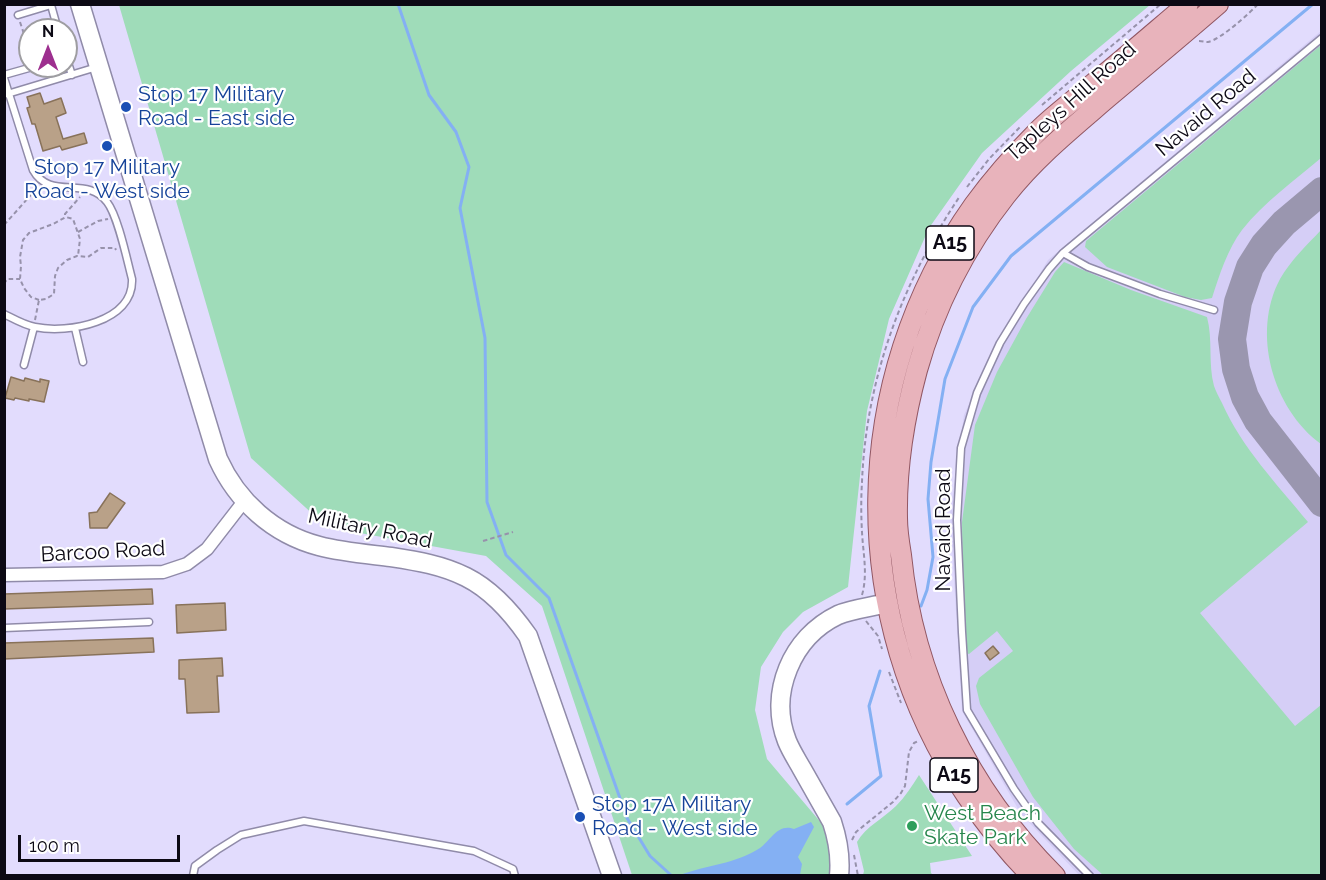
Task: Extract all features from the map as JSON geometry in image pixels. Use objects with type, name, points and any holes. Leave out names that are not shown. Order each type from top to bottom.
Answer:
[{"type":"main road","name":"Tapleys Hill Road","points":[[1032,876],[983,820],[957,781],[925,722],[901,659],[893,631],[897,602],[878,540],[882,445],[890,394],[904,344],[931,278],[959,228],[996,177],[1040,129],[1188,4]]},
{"type":"main road","name":"Tapleys Hill Road","points":[[1055,876],[1017,835],[992,803],[971,769],[928,679],[914,630],[895,600],[891,545],[897,520],[900,460],[907,411],[929,331],[939,307],[959,264],[1006,195],[1046,151],[1218,4]]},
{"type":"street","name":"Military Road","points":[[80,4],[218,459],[231,484],[256,513],[287,534],[303,541],[320,546],[429,563],[465,576],[493,595],[528,636],[612,876]]},
{"type":"street","name":"Barcoo Road","points":[[4,575],[163,572],[187,564],[207,549],[244,500]]},
{"type":"street","points":[[839,876],[840,863],[832,822],[787,740],[781,717],[781,697],[785,676],[803,642],[813,632],[839,615],[897,602]]},
{"type":"lane","points":[[18,15],[51,5],[55,18]]},
{"type":"lane","name":"Navaid Road","points":[[1090,876],[1038,824],[1014,789],[967,710],[957,520],[961,448],[977,393],[1000,343],[1023,304],[1063,253],[1322,38]]},
{"type":"lane","points":[[78,73],[98,67]]},
{"type":"lane","points":[[4,314],[34,327],[75,328],[114,313],[123,306],[132,290],[132,279],[114,218],[110,206],[102,196],[91,190],[58,187],[43,182],[36,176],[7,94],[4,77],[18,72]]},
{"type":"lane","points":[[7,94],[62,78]]},
{"type":"lane","points":[[1063,253],[1088,267],[1160,294],[1214,310]]},
{"type":"lane","points":[[24,365],[34,327]]},
{"type":"lane","points":[[75,328],[83,362]]},
{"type":"lane","points":[[4,628],[149,622]]},
{"type":"lane","points":[[194,876],[195,866],[241,835],[304,821],[474,851],[513,869],[515,876]]},
{"type":"path","points":[[1200,41],[1209,42],[1223,35],[1258,4]]},
{"type":"path","points":[[4,225],[43,182]]},
{"type":"path","points":[[66,217],[65,214],[80,196],[81,188]]},
{"type":"path","points":[[78,256],[80,239],[73,219],[66,217],[29,232],[23,240],[20,257],[20,279],[24,288],[31,297],[39,300],[46,299],[54,294],[58,267],[78,256],[88,257],[101,248],[115,248],[129,270]]},
{"type":"path","points":[[78,232],[98,221],[114,218]]},
{"type":"path","points":[[4,284],[7,279],[20,279]]},
{"type":"path","points":[[34,327],[39,300]]},
{"type":"path","points":[[483,541],[513,532]]},
{"type":"path","points":[[852,842],[856,832],[901,793],[909,752],[921,739]]},
{"type":"path","points":[[854,852],[858,876]]},
{"type":"shaded area","points":[[1321,31],[1321,875],[1079,875],[1021,814],[962,711],[950,513],[964,415],[994,349],[1048,260]]},
{"type":"green space","points":[[119,5],[1150,5],[1071,71],[982,153],[929,228],[889,319],[867,411],[848,587],[803,612],[783,632],[761,667],[755,710],[767,759],[823,825],[833,862],[830,875],[632,875],[542,606],[486,556],[327,527],[251,458]]},
{"type":"green space","points":[[1321,45],[1321,158],[1270,201],[1242,230],[1228,254],[1212,298],[1201,300],[1185,297],[1107,267],[1085,247],[1086,241]]},
{"type":"green space","points":[[1321,230],[1321,444],[1304,429],[1290,411],[1279,391],[1272,369],[1267,323],[1271,300],[1284,272]]},
{"type":"green space","points":[[1064,262],[1131,290],[1207,317],[1212,378],[1230,419],[1272,480],[1308,522],[1200,613],[1295,726],[1321,705],[1321,875],[1103,875],[1074,849],[1033,797],[980,704],[976,686],[979,678],[1013,651],[997,631],[969,654],[966,653],[962,522],[975,425],[997,372],[1026,319],[1055,272]]},
{"type":"green space","name":"West Beach Skate Park","points":[[919,775],[972,856],[930,863],[933,875],[863,875],[857,842],[865,831],[899,803]]},
{"type":"water","points":[[811,822],[814,827],[798,857],[802,864],[800,875],[680,875],[741,858],[760,848],[779,830],[794,829]]},
{"type":"building","points":[[40,93],[44,104],[61,98],[66,113],[56,117],[63,139],[84,133],[87,143],[62,150],[60,146],[43,151],[35,124],[32,124],[27,108],[30,107],[27,97]]},
{"type":"building","points":[[11,377],[24,381],[25,378],[40,382],[40,379],[49,381],[44,402],[5,398]]},
{"type":"building","points":[[110,493],[125,503],[107,528],[90,528],[89,513],[97,512]]},
{"type":"building","points":[[152,589],[153,604],[4,609],[4,594]]},
{"type":"building","points":[[225,603],[226,630],[177,633],[176,605]]},
{"type":"building","points":[[153,638],[154,652],[4,659],[4,643]]},
{"type":"building","points":[[993,646],[999,653],[990,660],[985,653]]},
{"type":"building","points":[[222,658],[223,676],[217,676],[219,712],[187,713],[185,679],[179,679],[179,660]]},
{"type":"waterway","points":[[398,4],[429,95],[456,132],[469,167],[460,208],[485,338],[487,502],[506,555],[549,598],[627,818],[650,856],[672,876]]},
{"type":"waterway","points":[[921,606],[927,590],[933,557],[928,499],[931,462],[945,379],[973,307],[1011,256],[1313,4]]},
{"type":"waterway","points":[[847,804],[881,776],[869,706],[880,671]]},
{"type":"taxiway","points":[[1322,191],[1284,223],[1264,245],[1250,267],[1238,302],[1232,339],[1236,369],[1245,397],[1258,421],[1322,503]]},
{"type":"place","name":"Stop 17 Military Road - East side","points":[[126,107]]},
{"type":"place","name":"Stop 17 Military Road - West side","points":[[107,146]]},
{"type":"place","name":"Stop 17A Military Road - West side","points":[[580,817]]},
{"type":"place","name":"West Beach Skate Park","points":[[912,826]]}]
